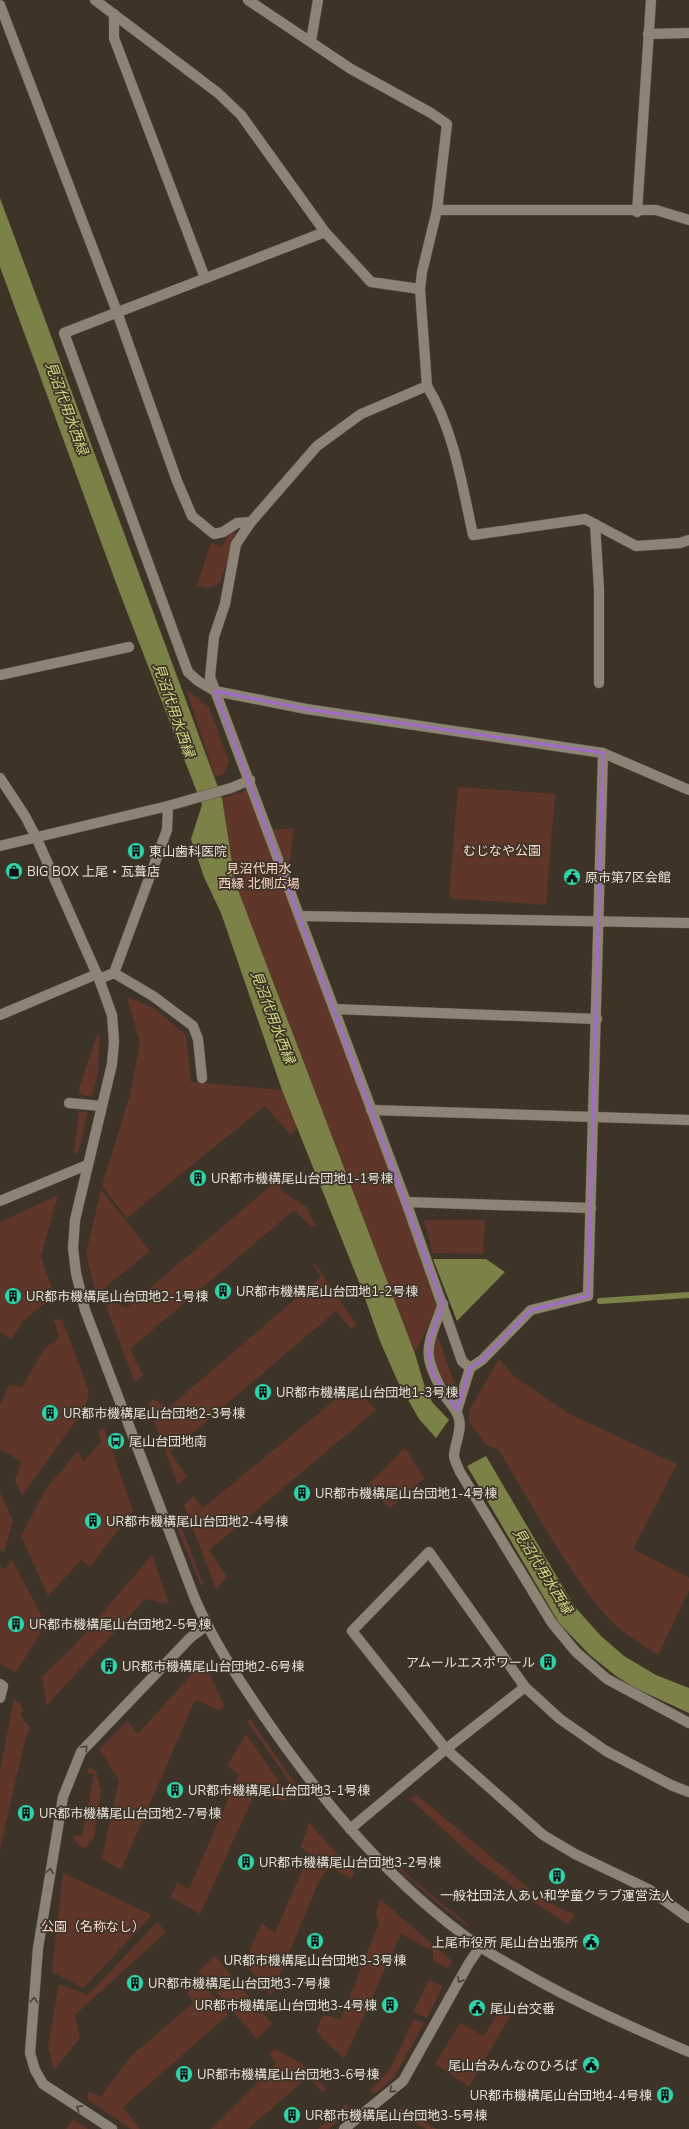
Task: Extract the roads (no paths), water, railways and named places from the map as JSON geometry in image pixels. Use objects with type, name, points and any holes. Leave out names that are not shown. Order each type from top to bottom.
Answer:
[{"type":"street","points":[[95,0],[218,93],[241,115],[325,232],[371,282],[420,289]]},
{"type":"street","points":[[248,0],[351,69],[390,92],[432,113],[446,124],[437,210],[422,272],[420,289],[426,386],[439,405],[453,449],[473,535],[585,519],[636,546],[680,543],[689,540]]},
{"type":"street","points":[[311,41],[318,0]]},
{"type":"street","points":[[636,212],[651,0]]},
{"type":"street","points":[[0,5],[117,312],[177,480],[192,516],[214,534],[223,532],[237,523],[251,522]]},
{"type":"street","points":[[114,14],[114,38],[205,278]]},
{"type":"street","points":[[648,34],[689,33]]},
{"type":"street","points":[[437,210],[636,212],[656,210],[689,220]]},
{"type":"street","points":[[325,232],[64,333],[188,672],[198,681],[215,691],[306,709],[603,754],[689,790]]},
{"type":"street","points":[[426,386],[361,414],[323,441],[251,522],[236,544],[225,604],[214,637],[210,677],[250,780],[406,1202],[462,1361],[470,1368]]},
{"type":"street","points":[[595,524],[599,589],[599,683]]},
{"type":"street","points":[[0,675],[129,647]]},
{"type":"street","points":[[457,1410],[470,1368],[482,1360],[530,1310],[588,1296],[600,922],[603,754]]},
{"type":"street","points":[[0,778],[25,816],[36,837],[98,976],[112,1015],[114,1041],[112,1064],[87,1164],[75,1220],[73,1248],[82,1302],[159,1508],[207,1625],[242,1684],[280,1740],[319,1793],[382,1864],[444,1920],[480,1947],[582,2004],[689,2052]]},
{"type":"street","points":[[0,846],[168,806],[231,788],[250,780]]},
{"type":"street","points":[[114,973],[167,830],[168,806]]},
{"type":"street","points":[[300,916],[689,923]]},
{"type":"street","points":[[0,1015],[98,976],[114,973],[153,996],[193,1026],[198,1039],[202,1078]]},
{"type":"street","points":[[334,1009],[597,1019]]},
{"type":"street","points":[[69,1103],[102,1106]]},
{"type":"street","points":[[371,1110],[689,1120]]},
{"type":"street","points":[[0,1201],[87,1164]]},
{"type":"street","points":[[406,1202],[591,1208]]},
{"type":"street","points":[[443,1304],[428,1344],[428,1357],[432,1372],[447,1399],[457,1410],[460,1421],[454,1456],[460,1472],[552,1623],[576,1652],[607,1679],[689,1723]]},
{"type":"street","points":[[688,1789],[671,1785],[606,1751],[560,1719],[525,1687],[429,1552],[352,1631],[446,1749],[543,1835],[575,1854],[650,1890],[689,1918]]},
{"type":"street","points":[[112,2129],[43,2084],[35,2070],[30,2053],[38,1948],[63,1797],[81,1752],[190,1638],[207,1625]]},
{"type":"street","points":[[0,1684],[3,1686],[0,1698]]},
{"type":"street","points":[[350,1829],[446,1749],[525,1687]]},
{"type":"street","points":[[344,2129],[403,2081],[469,1963],[480,1947]]},
{"type":"water","points":[[0,198],[222,798],[235,882],[415,1354],[424,1384],[432,1402],[449,1420],[436,1438],[419,1419],[398,1382],[380,1341],[361,1287],[282,1090],[221,913],[204,877],[191,839],[202,805],[119,591],[0,267]]},
{"type":"water","points":[[433,1259],[486,1259],[505,1272],[457,1321]]},
{"type":"water","name":"見沼代用水西縁","points":[[486,1456],[574,1606],[601,1636],[624,1656],[656,1675],[689,1688],[689,1713],[635,1688],[616,1676],[590,1655],[559,1623],[467,1466]]},
{"type":"waterway","points":[[600,1301],[689,1295]]},
{"type":"place","name":"東山歯科医院","points":[[136,851]]},
{"type":"place","name":"BIG BOX 上尾・瓦葺店","points":[[14,871]]},
{"type":"place","name":"原市第7区会館","points":[[572,877]]},
{"type":"place","name":"UR都市機構尾山台団地1-1号棟","points":[[198,1178]]},
{"type":"place","name":"UR都市機構尾山台団地1-2号棟","points":[[223,1291]]},
{"type":"place","name":"UR都市機構尾山台団地2-1号棟","points":[[13,1296]]},
{"type":"place","name":"UR都市機構尾山台団地1-3号棟","points":[[263,1392]]},
{"type":"place","name":"UR都市機構尾山台団地2-3号棟","points":[[50,1413]]},
{"type":"place","name":"尾山台団地南","points":[[116,1441]]},
{"type":"place","name":"UR都市機構尾山台団地1-4号棟","points":[[302,1493]]},
{"type":"place","name":"UR都市機構尾山台団地2-4号棟","points":[[93,1521]]},
{"type":"place","name":"UR都市機構尾山台団地2-5号棟","points":[[16,1624]]},
{"type":"place","name":"アムールエスポワール","points":[[548,1662]]},
{"type":"place","name":"UR都市機構尾山台団地2-6号棟","points":[[109,1666]]},
{"type":"place","name":"UR都市機構尾山台団地3-1号棟","points":[[175,1790]]},
{"type":"place","name":"UR都市機構尾山台団地2-7号棟","points":[[26,1813]]},
{"type":"place","name":"UR都市機構尾山台団地3-2号棟","points":[[246,1862]]},
{"type":"place","name":"一般社団法人あい和学童クラブ運営法人","points":[[557,1876]]},
{"type":"place","name":"UR都市機構尾山台団地3-3号棟","points":[[315,1941]]},
{"type":"place","name":"上尾市役所 尾山台出張所","points":[[591,1942]]},
{"type":"place","name":"UR都市機構尾山台団地3-7号棟","points":[[135,1983]]},
{"type":"place","name":"UR都市機構尾山台団地3-4号棟","points":[[390,2005]]},
{"type":"place","name":"尾山台交番","points":[[477,2008]]},
{"type":"place","name":"尾山台みんなのひろば","points":[[591,2065]]},
{"type":"place","name":"UR都市機構尾山台団地3-6号棟","points":[[184,2074]]},
{"type":"place","name":"UR都市機構尾山台団地4-4号棟","points":[[665,2095]]},
{"type":"place","name":"UR都市機構尾山台団地3-5号棟","points":[[292,2115]]},
{"type":"water label","name":"見沼代用水西緑","points":[[67,408]]},
{"type":"park label","name":"むじなや公園","points":[[502,850]]},
{"type":"park label","name":"見沼代用水 西縁 北側広場","points":[[259,876]]},
{"type":"park label","name":"公園（名称なし）","points":[[93,1926]]}]
